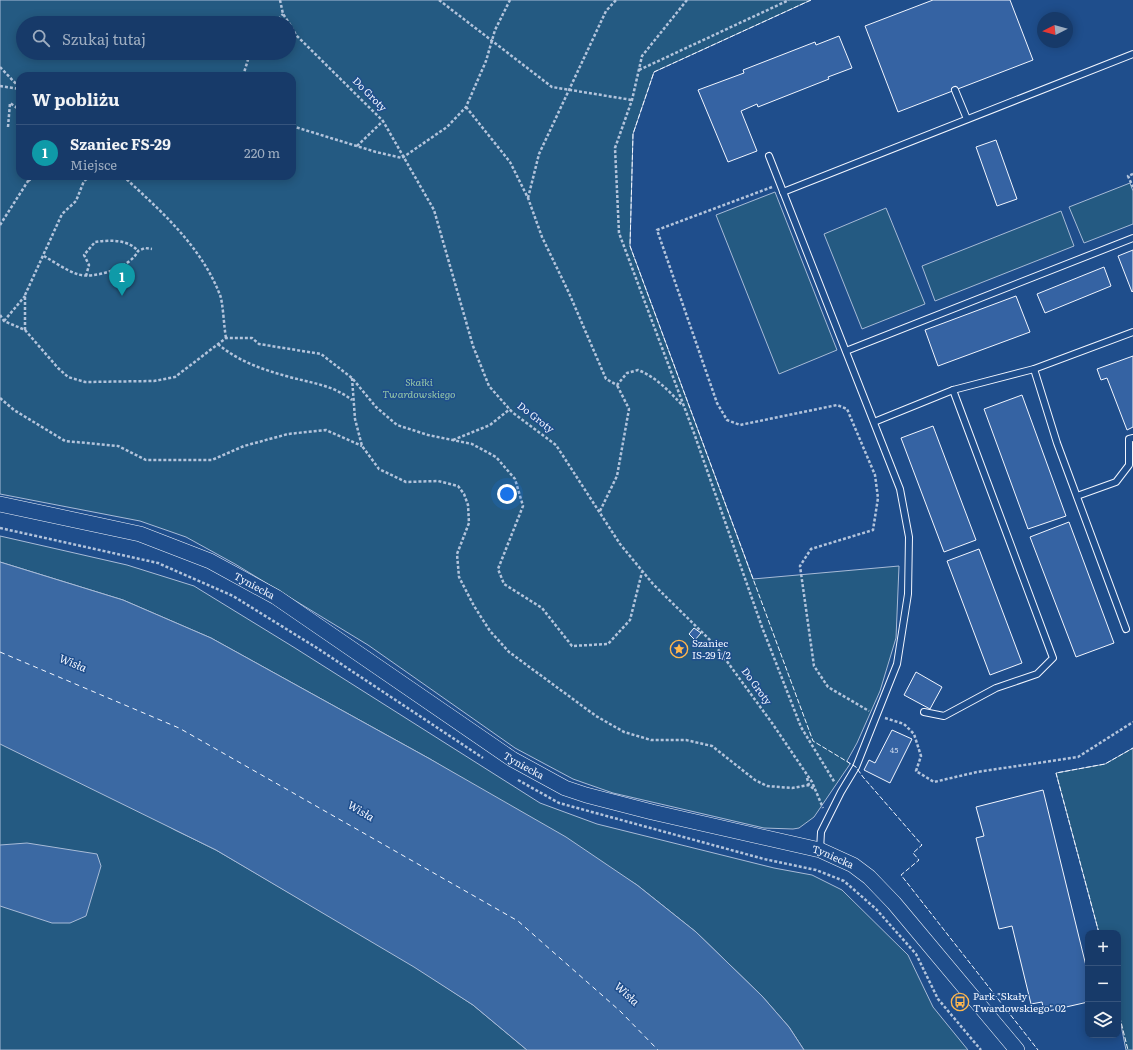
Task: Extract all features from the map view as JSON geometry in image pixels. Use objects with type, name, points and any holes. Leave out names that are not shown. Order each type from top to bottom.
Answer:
[{"type":"street","name":"Tyniecka","points":[[0,504],[140,534],[210,561],[276,597],[512,759],[565,788],[586,796],[820,850],[853,864],[869,877],[894,904],[1017,1050]]},
{"type":"lane","points":[[783,192],[1133,54]]},
{"type":"lane","points":[[955,90],[968,119]]},
{"type":"lane","points":[[769,156],[900,489],[909,537],[908,594],[897,664],[856,767],[840,792],[821,832],[820,850]]},
{"type":"lane","points":[[846,351],[1133,238]]},
{"type":"lane","points":[[874,422],[953,390],[1034,369],[1133,332]]},
{"type":"lane","points":[[1034,369],[1057,443],[1126,629]]},
{"type":"lane","points":[[924,712],[944,716],[996,688],[1037,674],[1053,658],[953,390]]},
{"type":"lane","points":[[1077,496],[1116,482],[1129,465],[1129,439],[1133,438]]},
{"type":"path","name":"Do Groty","points":[[280,0],[283,14]]},
{"type":"path","points":[[439,0],[552,87],[632,100]]},
{"type":"path","points":[[296,127],[402,158],[447,127],[466,107],[486,61],[495,30],[510,0]]},
{"type":"path","points":[[528,198],[539,154],[606,11],[616,0]]},
{"type":"path","points":[[687,0],[642,56],[632,100],[615,148],[619,233],[684,407],[762,627],[801,727],[840,792]]},
{"type":"path","points":[[639,70],[789,0]]},
{"type":"path","name":"Do Groty","points":[[296,35],[383,121],[402,158],[434,210],[473,346],[489,386],[510,409],[556,445],[620,544],[653,584],[715,645],[772,723],[806,774],[820,802]]},
{"type":"path","points":[[244,72],[248,60]]},
{"type":"path","points":[[0,67],[16,84]]},
{"type":"path","points":[[0,86],[16,88]]},
{"type":"path","points":[[8,127],[10,103],[16,107]]},
{"type":"path","points":[[466,107],[510,162],[528,198],[542,237],[569,293],[606,379],[617,385],[629,408],[618,476],[600,512]]},
{"type":"path","points":[[357,146],[383,121]]},
{"type":"path","points":[[1133,174],[1128,176],[1133,187]]},
{"type":"path","points":[[4,321],[25,295],[62,214],[76,201],[85,180]]},
{"type":"path","points":[[127,180],[171,221],[197,252],[221,297],[226,338]]},
{"type":"path","points":[[0,225],[28,181]]},
{"type":"path","points":[[772,187],[657,230],[717,403],[727,420],[740,425],[837,405],[848,409],[875,474],[878,498],[873,530],[811,550],[800,566],[814,666],[828,687],[877,715],[904,724],[914,734],[921,756],[916,771],[934,782],[977,772],[1078,757],[1133,722]]},
{"type":"path","points":[[86,276],[89,265],[84,255],[95,242],[106,240],[124,242],[133,245],[138,251]]},
{"type":"path","points":[[44,256],[77,274],[90,277],[122,266],[136,256],[138,251],[145,248],[152,249]]},
{"type":"path","points":[[25,295],[25,330]]},
{"type":"path","points":[[0,315],[4,321],[25,330],[58,368],[68,376],[85,382],[154,381],[175,377],[226,338],[252,338],[259,344],[322,354],[352,378],[376,407],[397,425],[472,444],[496,457],[515,479],[523,506],[498,569],[504,584],[542,608],[572,646],[608,644],[630,620],[642,571]]},
{"type":"path","points":[[218,344],[239,360],[257,367],[340,390],[352,400]]},
{"type":"path","points":[[617,385],[627,373],[638,370],[648,374],[665,386],[684,407]]},
{"type":"path","points":[[352,378],[352,400],[362,446],[379,469],[406,482],[438,481],[458,486],[464,494],[468,505],[469,523],[458,554],[459,577],[474,606],[490,630],[509,652],[596,716],[624,732],[651,740],[686,740],[712,746],[755,780],[767,786],[792,788],[809,785]]},
{"type":"path","points":[[0,398],[14,410],[65,441],[118,446],[146,460],[212,460],[244,446],[288,434],[326,430],[362,446]]},
{"type":"path","points":[[453,440],[490,425],[510,409]]},
{"type":"path","points":[[806,774],[809,785],[815,790]]},
{"type":"green space","name":"Skałki Twardowskiego","points":[[0,0],[811,0],[654,72],[633,134],[630,246],[753,579],[899,566],[896,638],[880,691],[857,743],[847,761],[850,764],[814,817],[799,828],[764,828],[613,793],[573,779],[515,748],[368,645],[235,564],[186,537],[140,521],[0,494]]},
{"type":"green space","points":[[1130,183],[1133,191],[1133,224],[1084,243],[1069,207]]},
{"type":"green space","points":[[775,192],[837,350],[779,374],[716,215]]},
{"type":"green space","points":[[886,208],[925,304],[862,329],[824,234]]},
{"type":"green space","points":[[1061,211],[1074,246],[935,301],[922,266]]},
{"type":"green space","points":[[0,536],[127,565],[194,586],[540,803],[597,824],[774,868],[812,875],[842,890],[908,955],[933,1007],[968,1050],[804,1050],[789,1027],[762,996],[696,932],[637,885],[430,759],[211,638],[123,600],[0,562]]},
{"type":"green space","points":[[0,743],[91,782],[175,830],[216,850],[411,964],[473,1005],[527,1050],[0,1050]]},
{"type":"green space","points":[[1133,748],[1133,1050],[1126,1050],[1121,1025],[1121,930],[1098,930],[1056,773],[1105,764]]},
{"type":"water","name":"Wisła","points":[[0,562],[123,600],[211,638],[430,759],[566,837],[637,885],[696,932],[762,996],[789,1027],[804,1050],[527,1050],[473,1005],[414,967],[216,850],[0,744]]},
{"type":"water","points":[[27,843],[97,854],[101,866],[86,916],[70,923],[52,923],[0,906],[0,845]]},
{"type":"building","points":[[933,0],[1010,0],[1033,60],[898,112],[865,26]]},
{"type":"building","points":[[839,36],[852,68],[828,77],[829,79],[758,107],[757,104],[741,111],[757,151],[728,162],[698,90],[744,73],[743,70],[815,42],[816,45]]},
{"type":"building","points":[[996,140],[1017,199],[997,206],[976,147]]},
{"type":"building","points":[[1133,250],[1133,291],[1132,292],[1118,256]]},
{"type":"building","points":[[1104,267],[1111,286],[1045,313],[1037,294]]},
{"type":"building","points":[[1016,296],[1030,332],[938,366],[925,330]]},
{"type":"building","points":[[1133,356],[1133,427],[1127,430],[1107,378],[1101,380],[1097,369]]},
{"type":"building","points":[[1022,395],[1066,516],[1028,529],[984,409]]},
{"type":"building","points":[[933,426],[976,540],[944,552],[901,438]]},
{"type":"building","points":[[1069,522],[1114,643],[1076,657],[1030,537]]},
{"type":"building","points":[[979,549],[1022,663],[990,675],[947,561]]},
{"type":"building","points":[[694,628],[701,633],[695,640],[689,634]]},
{"type":"building","points":[[916,672],[942,687],[930,709],[904,695]]},
{"type":"building","points":[[892,730],[912,739],[890,783],[864,770],[869,760],[875,763]]},
{"type":"building","points":[[1043,790],[1085,962],[1085,1003],[1044,1012],[1042,1002],[1031,1004],[1012,926],[999,929],[976,838],[984,836],[976,807]]},
{"type":"ferry route","points":[[0,652],[179,728],[518,921],[620,1011],[658,1050]]},
{"type":"fence","points":[[811,0],[654,72],[633,134],[630,246],[813,741],[856,767],[922,845],[913,853],[919,860],[901,875],[1038,1050]]},
{"type":"fence","points":[[1098,930],[1056,773],[1105,764],[1133,748]]},
{"type":"fence","points":[[1121,1022],[1128,1050]]},
{"type":"place","name":"Szaniec FS-29","points":[[122,296]]},
{"type":"place","name":"Szaniec IS-29 1/2","points":[[679,649]]},
{"type":"place","name":"Park \"Skały Twardowskiego\" 02","points":[[960,1002]]}]
